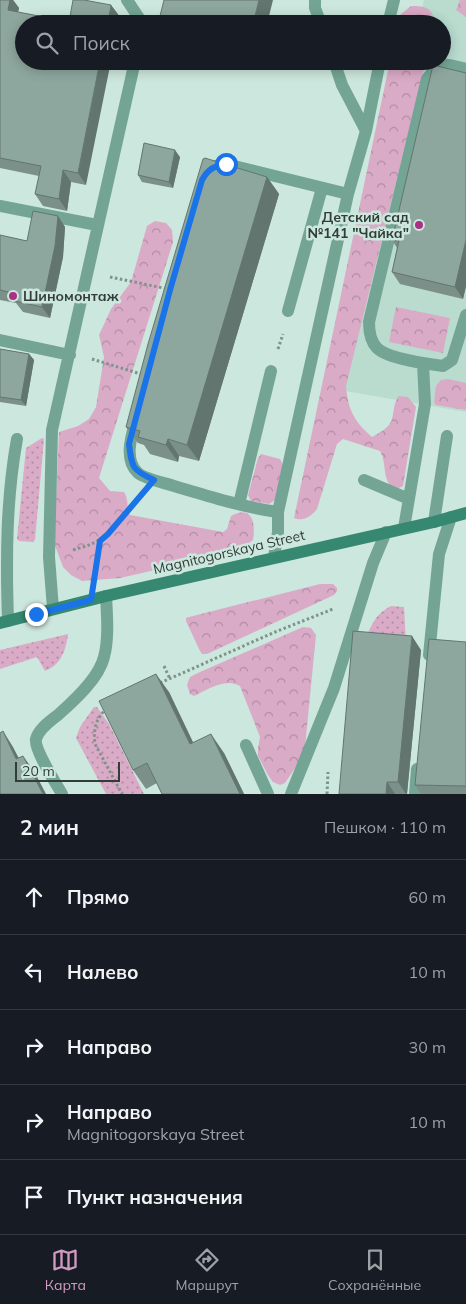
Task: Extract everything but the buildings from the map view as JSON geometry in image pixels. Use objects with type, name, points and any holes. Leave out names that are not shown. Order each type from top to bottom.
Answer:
[{"type":"main road","name":"Magnitogorskaya Street","points":[[4,622],[106,596],[434,522],[466,513]]},
{"type":"lane","points":[[128,0],[137,15]]},
{"type":"lane","points":[[315,0],[318,15]]},
{"type":"lane","points":[[390,15],[394,0]]},
{"type":"lane","points":[[451,65],[466,69]]},
{"type":"lane","points":[[53,609],[49,556],[52,430],[133,70]]},
{"type":"lane","points":[[337,70],[342,86],[366,131]]},
{"type":"lane","points":[[274,557],[278,532],[278,512],[348,194],[366,131],[378,70]]},
{"type":"lane","points":[[433,70],[427,79],[369,322],[369,332],[378,349],[387,354],[423,364],[443,366],[452,360],[466,315]]},
{"type":"lane","points":[[202,180],[208,170],[226,164],[348,194]]},
{"type":"lane","points":[[288,311],[322,188]]},
{"type":"lane","points":[[0,206],[97,225]]},
{"type":"lane","points":[[0,340],[70,355]]},
{"type":"lane","points":[[404,528],[424,404],[423,364]]},
{"type":"lane","points":[[239,504],[271,372]]},
{"type":"lane","points":[[147,376],[129,444],[131,461],[138,473],[154,480],[239,504],[278,512]]},
{"type":"lane","points":[[434,522],[447,436]]},
{"type":"lane","points":[[4,622],[11,473],[17,440]]},
{"type":"lane","points":[[364,480],[409,499]]},
{"type":"lane","points":[[427,669],[439,554],[451,517]]},
{"type":"lane","points":[[291,794],[334,688],[373,563],[386,532]]},
{"type":"lane","points":[[62,794],[37,748],[36,739],[42,729],[79,696],[92,681],[104,658],[108,620],[106,596]]},
{"type":"lane","points":[[246,745],[268,794]]},
{"type":"lane","points":[[415,794],[419,756]]},
{"type":"path","points":[[88,272],[170,290]]},
{"type":"path","points":[[271,372],[282,340],[288,311]]},
{"type":"path","points":[[94,360],[147,376]]},
{"type":"path","points":[[49,556],[89,546],[100,541],[154,480]]},
{"type":"path","points":[[91,600],[100,541]]},
{"type":"path","points":[[152,687],[275,632],[362,597]]},
{"type":"path","points":[[164,666],[170,679]]},
{"type":"path","points":[[112,705],[101,713],[97,719],[94,736],[96,744],[122,794]]},
{"type":"shaded area","name":"Детский сад №141 \"Чайка\"","points":[[424,0],[466,0],[466,412],[334,389],[408,70],[451,70],[451,15],[420,15]]},
{"type":"green space","points":[[460,0],[466,0],[466,17],[456,10]]},
{"type":"green space","points":[[411,6],[421,6],[428,9],[432,15],[400,15]]},
{"type":"green space","points":[[388,70],[424,70],[346,386],[348,402],[356,420],[372,437],[390,424],[399,396],[408,397],[416,407],[403,486],[399,488],[391,487],[388,483],[380,451],[343,439],[337,444],[317,509],[307,518],[294,518]]},
{"type":"green space","points":[[155,221],[166,223],[172,230],[173,242],[99,478],[110,491],[124,492],[130,515],[223,532],[227,529],[231,516],[244,512],[251,517],[253,522],[253,540],[239,551],[120,578],[82,581],[71,575],[63,567],[54,543],[59,432],[78,426],[89,419],[96,407],[104,357],[99,335],[111,309],[131,282],[147,226]]},
{"type":"green space","points":[[396,307],[450,318],[443,353],[389,342]]},
{"type":"green space","points":[[448,379],[466,383],[466,410],[436,405],[434,402],[436,386],[441,380]]},
{"type":"green space","points":[[42,438],[44,439],[35,540],[33,542],[19,541],[17,539],[26,448]]},
{"type":"green space","points":[[261,454],[280,459],[283,465],[275,500],[269,504],[251,501],[248,495],[258,458]]},
{"type":"green space","points":[[320,584],[333,584],[337,591],[334,595],[207,654],[202,654],[200,651],[186,621],[186,618],[189,617]]},
{"type":"green space","points":[[391,606],[404,607],[406,643],[367,635],[376,618]]},
{"type":"green space","points":[[303,627],[311,628],[316,635],[305,747],[299,762],[285,783],[280,785],[273,782],[258,756],[260,737],[240,686],[228,683],[222,684],[194,696],[190,694],[187,685],[190,677],[200,672]]},
{"type":"green space","points":[[68,634],[66,646],[59,661],[45,671],[37,657],[0,669],[0,650]]},
{"type":"green space","points":[[94,707],[97,707],[109,724],[144,794],[106,794],[76,738],[80,727]]},
{"type":"place","name":"Детский сад №141 \"Чайка\"","points":[[419,225]]},
{"type":"place","name":"Шиномонтаж","points":[[13,296]]},
{"type":"route","points":[[36,614],[91,600],[100,541],[154,480],[138,473],[131,461],[129,444],[170,290],[202,180],[208,170],[226,164]]}]
